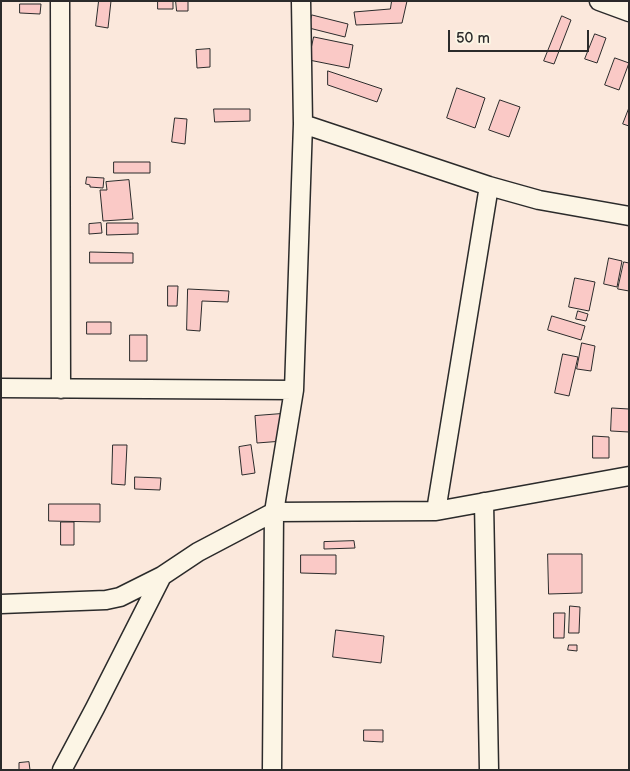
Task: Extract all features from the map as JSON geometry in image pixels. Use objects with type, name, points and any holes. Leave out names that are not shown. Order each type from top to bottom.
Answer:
[{"type":"street","points":[[60,1],[61,389]]},
{"type":"street","points":[[272,770],[274,512],[294,390],[303,124],[301,1]]},
{"type":"street","points":[[599,1],[629,12]]},
{"type":"street","points":[[303,124],[490,186],[539,200],[629,216]]},
{"type":"street","points":[[436,511],[490,186]]},
{"type":"street","points":[[1,388],[294,390]]},
{"type":"street","points":[[1,604],[106,600],[120,597],[162,576],[198,552],[274,512],[436,511],[629,476]]},
{"type":"street","points":[[484,502],[489,770]]},
{"type":"street","points":[[62,770],[162,576]]},
{"type":"building","points":[[99,1],[111,1],[108,28],[96,26]]},
{"type":"building","points":[[158,1],[173,1],[173,9],[158,9]]},
{"type":"building","points":[[176,1],[188,1],[188,11],[177,11]]},
{"type":"building","points":[[392,1],[407,1],[402,23],[356,25],[354,12],[390,9]]},
{"type":"building","points":[[20,4],[41,4],[40,14],[20,13]]},
{"type":"building","points":[[312,15],[348,24],[345,37],[309,28]]},
{"type":"building","points":[[562,16],[571,20],[554,64],[544,61]]},
{"type":"building","points":[[595,34],[606,38],[597,63],[585,59]]},
{"type":"building","points":[[314,37],[353,45],[349,68],[309,60]]},
{"type":"building","points":[[210,49],[210,67],[197,68],[196,50]]},
{"type":"building","points":[[615,58],[629,63],[619,90],[605,85]]},
{"type":"building","points":[[328,71],[382,89],[377,102],[328,85]]},
{"type":"building","points":[[457,88],[485,98],[475,128],[447,118]]},
{"type":"building","points":[[500,100],[520,107],[509,137],[489,130]]},
{"type":"building","points":[[629,108],[629,126],[623,124]]},
{"type":"building","points":[[214,109],[250,109],[250,121],[215,122]]},
{"type":"building","points":[[175,118],[187,119],[185,144],[172,142]]},
{"type":"building","points":[[114,162],[150,162],[150,173],[114,173]]},
{"type":"building","points":[[87,177],[104,178],[103,188],[90,187],[90,185],[86,184]]},
{"type":"building","points":[[129,180],[133,219],[103,221],[100,190],[107,190],[106,182]]},
{"type":"building","points":[[101,223],[102,233],[89,234],[89,224]]},
{"type":"building","points":[[107,223],[138,223],[138,234],[107,235]]},
{"type":"building","points":[[90,252],[133,253],[133,263],[90,263]]},
{"type":"building","points":[[609,258],[622,261],[617,287],[604,284]]},
{"type":"building","points":[[624,262],[629,263],[629,291],[618,289]]},
{"type":"building","points":[[575,278],[595,282],[589,311],[569,307]]},
{"type":"building","points":[[168,286],[178,286],[177,306],[168,306]]},
{"type":"building","points":[[188,289],[229,291],[228,302],[202,301],[200,331],[187,330]]},
{"type":"building","points":[[578,311],[588,314],[586,321],[576,319]]},
{"type":"building","points":[[552,316],[585,326],[581,340],[548,330]]},
{"type":"building","points":[[87,322],[111,322],[111,334],[87,334]]},
{"type":"building","points":[[130,335],[147,335],[147,361],[130,361]]},
{"type":"building","points":[[582,343],[595,346],[591,371],[577,369]]},
{"type":"building","points":[[563,354],[578,357],[569,396],[555,393]]},
{"type":"building","points":[[612,408],[629,409],[629,432],[611,431]]},
{"type":"building","points":[[281,414],[283,441],[257,443],[255,416]]},
{"type":"building","points":[[593,436],[609,437],[609,458],[593,458]]},
{"type":"building","points":[[113,445],[127,445],[125,485],[112,484]]},
{"type":"building","points":[[251,445],[255,473],[242,475],[239,447]]},
{"type":"building","points":[[135,477],[161,478],[160,490],[135,489]]},
{"type":"building","points":[[49,504],[100,504],[100,522],[49,521]]},
{"type":"building","points":[[61,522],[74,522],[74,545],[61,545]]},
{"type":"building","points":[[354,541],[355,548],[324,549],[324,542]]},
{"type":"building","points":[[548,554],[582,554],[582,593],[549,594]]},
{"type":"building","points":[[301,555],[336,555],[336,574],[301,573]]},
{"type":"building","points":[[570,606],[580,607],[579,633],[569,633]]},
{"type":"building","points":[[554,613],[565,613],[564,638],[554,638]]},
{"type":"building","points":[[336,630],[384,636],[381,663],[333,657]]},
{"type":"building","points":[[569,645],[577,645],[577,651],[568,650]]},
{"type":"building","points":[[364,730],[383,730],[383,742],[364,741]]},
{"type":"building","points":[[29,762],[30,770],[19,770],[19,763]]}]
